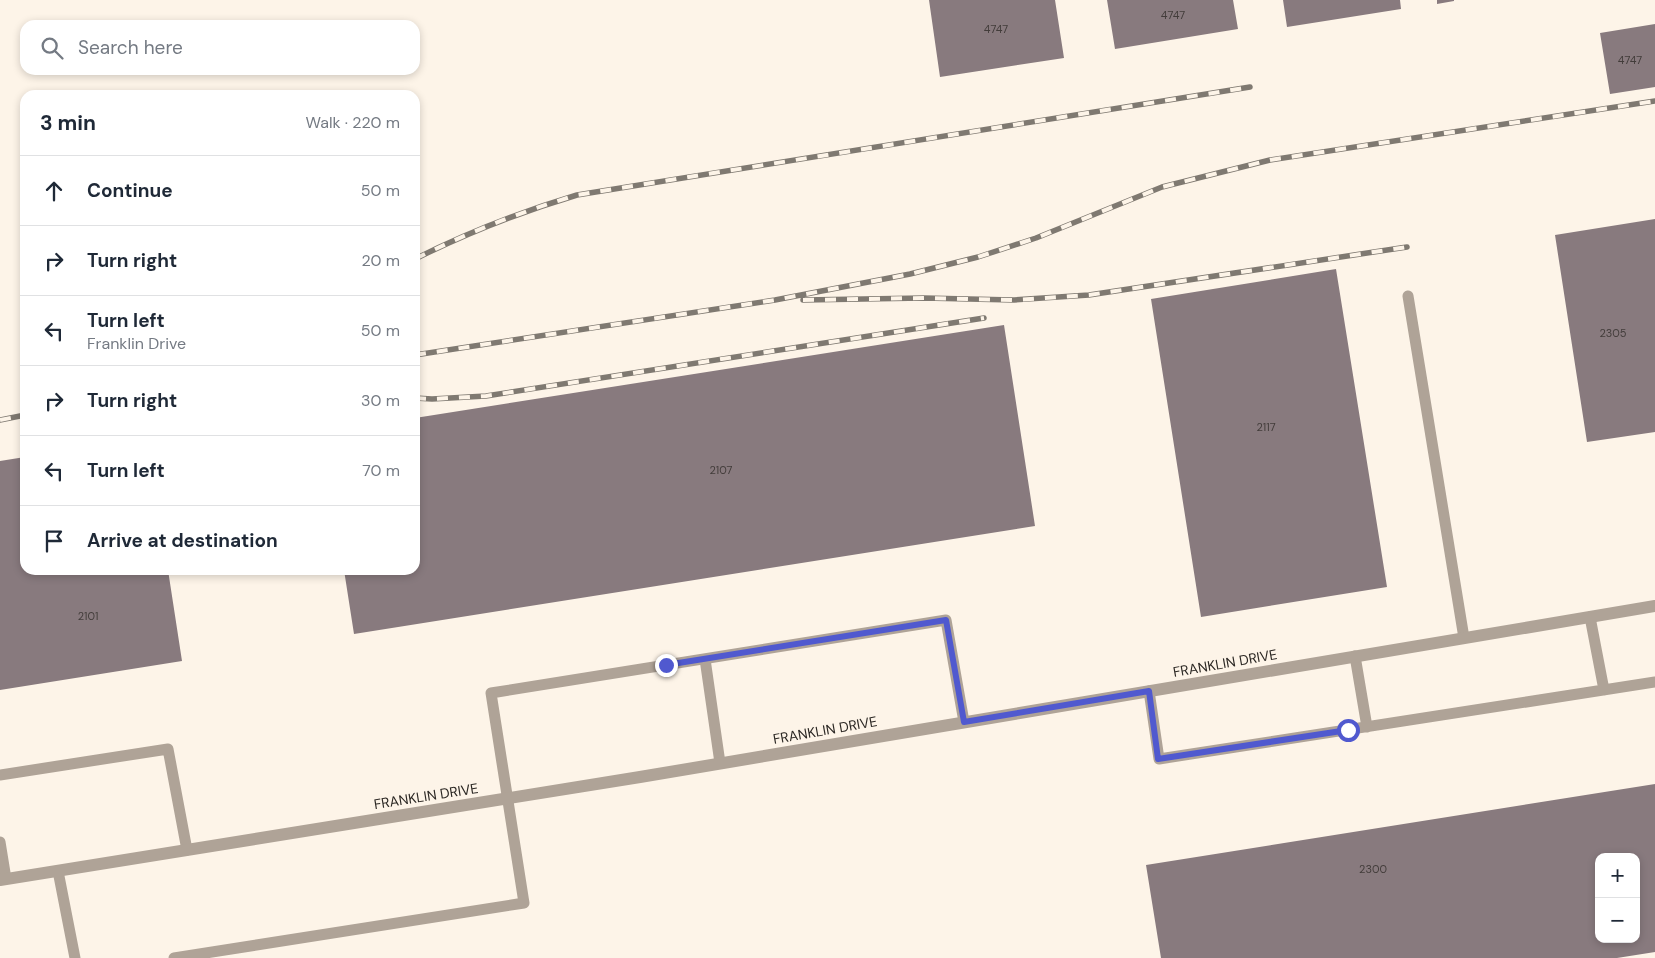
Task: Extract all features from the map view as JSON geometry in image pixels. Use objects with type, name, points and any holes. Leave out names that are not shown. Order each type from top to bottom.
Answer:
[{"type":"street","name":"FRANKLIN DRIVE","points":[[3,880],[720,763],[1655,606]]},
{"type":"lane","points":[[1408,296],[1464,638]]},
{"type":"lane","points":[[1590,617],[1604,690]]},
{"type":"lane","points":[[174,958],[524,903],[491,693],[946,620],[964,722]]},
{"type":"lane","points":[[1355,656],[1367,727]]},
{"type":"lane","points":[[705,659],[720,763]]},
{"type":"lane","points":[[1149,691],[1158,759],[1655,682]]},
{"type":"lane","points":[[0,775],[168,749],[187,850]]},
{"type":"lane","points":[[0,842],[3,880]]},
{"type":"lane","points":[[58,871],[75,958]]},
{"type":"building","points":[[929,0],[1055,0],[1064,58],[940,77]]},
{"type":"building","points":[[1107,0],[1233,0],[1238,29],[1115,49]]},
{"type":"building","points":[[1283,0],[1400,0],[1401,9],[1287,27]]},
{"type":"building","points":[[1437,0],[1454,0],[1454,1],[1437,4]]},
{"type":"building","points":[[1655,24],[1655,87],[1610,94],[1600,33]]},
{"type":"building","points":[[1655,219],[1655,432],[1587,442],[1555,235]]},
{"type":"building","points":[[1336,269],[1387,587],[1201,617],[1151,299]]},
{"type":"building","points":[[1004,325],[1035,526],[354,634],[345,575],[420,575],[420,417]]},
{"type":"building","points":[[20,458],[20,575],[169,575],[182,661],[0,690],[0,461]]},
{"type":"building","points":[[1655,784],[1655,952],[1617,958],[1161,958],[1146,865]]},
{"type":"railway","points":[[420,257],[495,223],[577,195],[1250,87]]},
{"type":"railway","points":[[420,354],[775,300],[910,274],[978,257],[1036,238],[1162,187],[1270,160],[1655,101]]},
{"type":"railway","points":[[803,300],[924,298],[1014,300],[1089,295],[1407,247]]},
{"type":"railway","points":[[420,398],[486,396],[984,318]]},
{"type":"railway","points":[[0,420],[20,416]]},
{"type":"route","points":[[666,665],[946,620],[964,722],[1149,691],[1158,759],[1348,730]]}]
